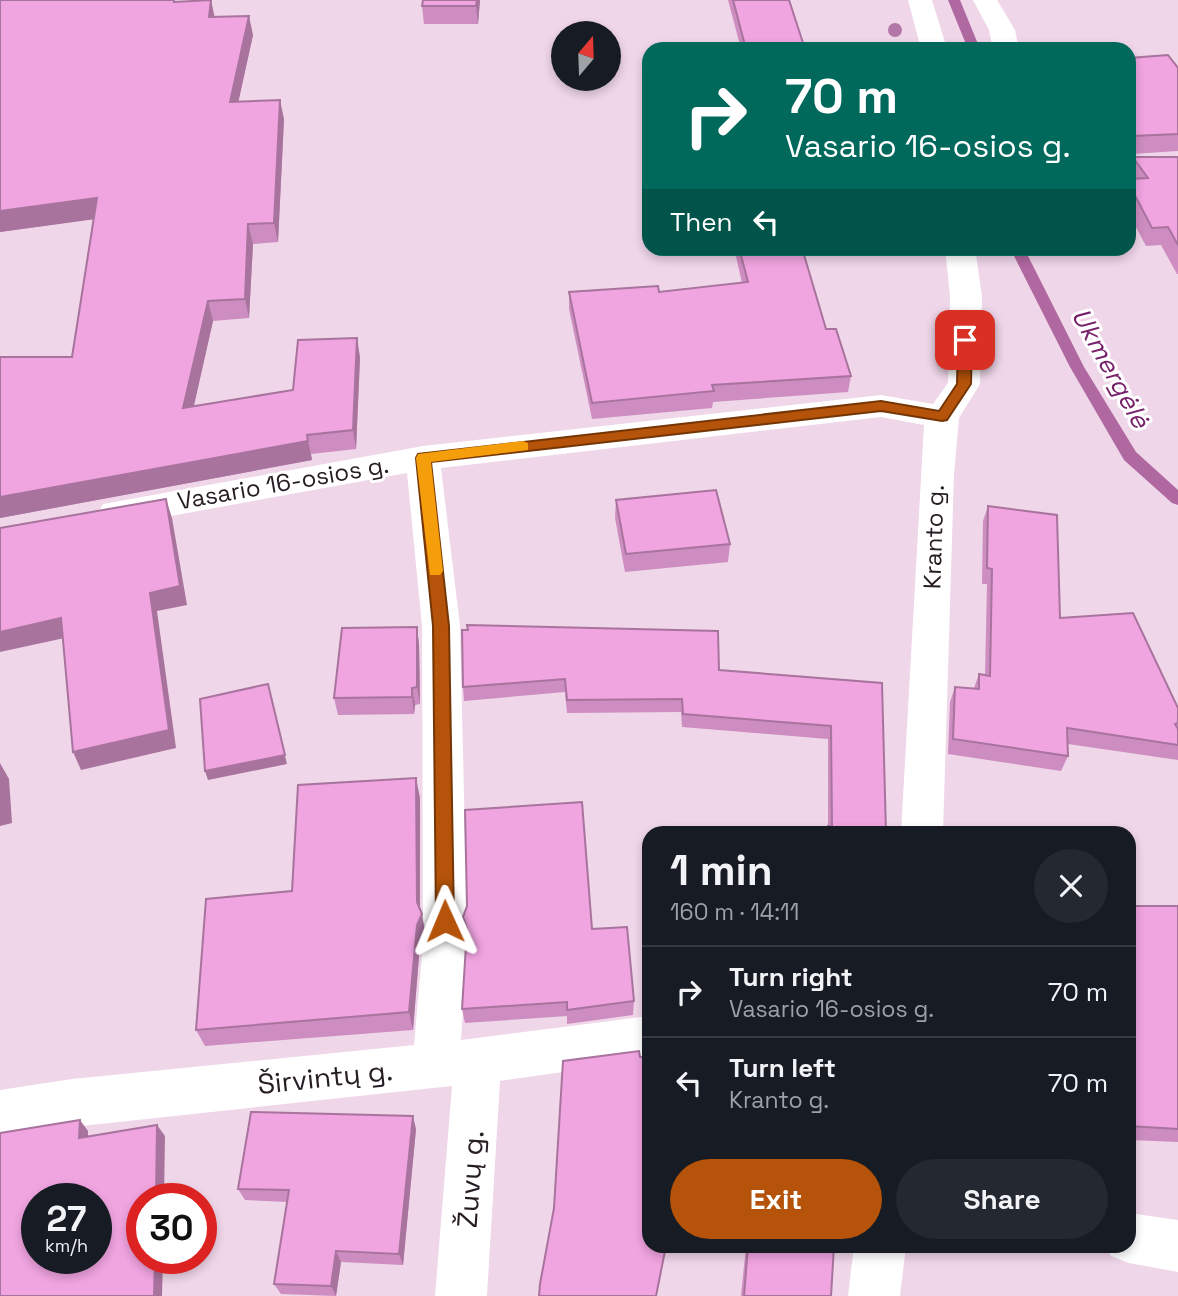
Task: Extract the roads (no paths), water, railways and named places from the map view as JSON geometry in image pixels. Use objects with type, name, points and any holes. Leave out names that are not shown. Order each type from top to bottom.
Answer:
[{"type":"street","points":[[920,0],[932,42]]},
{"type":"street","points":[[985,0],[1002,30],[1005,42]]},
{"type":"street","name":"Kranto g.","points":[[922,826],[937,474],[942,417],[964,384],[966,296],[961,256]]},
{"type":"street","name":"Vasario 16-osios g.","points":[[82,519],[423,458],[881,406],[942,417]]},
{"type":"street","name":"Žuvų g.","points":[[423,458],[441,626],[445,933],[471,1177],[461,1296]]},
{"type":"street","name":"Širvintų g.","points":[[0,1115],[72,1104],[457,1063],[642,1039]]},
{"type":"street","points":[[1136,1239],[1178,1246]]},
{"type":"street","points":[[874,1296],[879,1253]]},
{"type":"waterway","name":"Ukmergėlė","points":[[954,0],[971,42]]},
{"type":"waterway","name":"Ukmergėlė","points":[[1021,256],[1077,367],[1130,456],[1178,499]]}]
